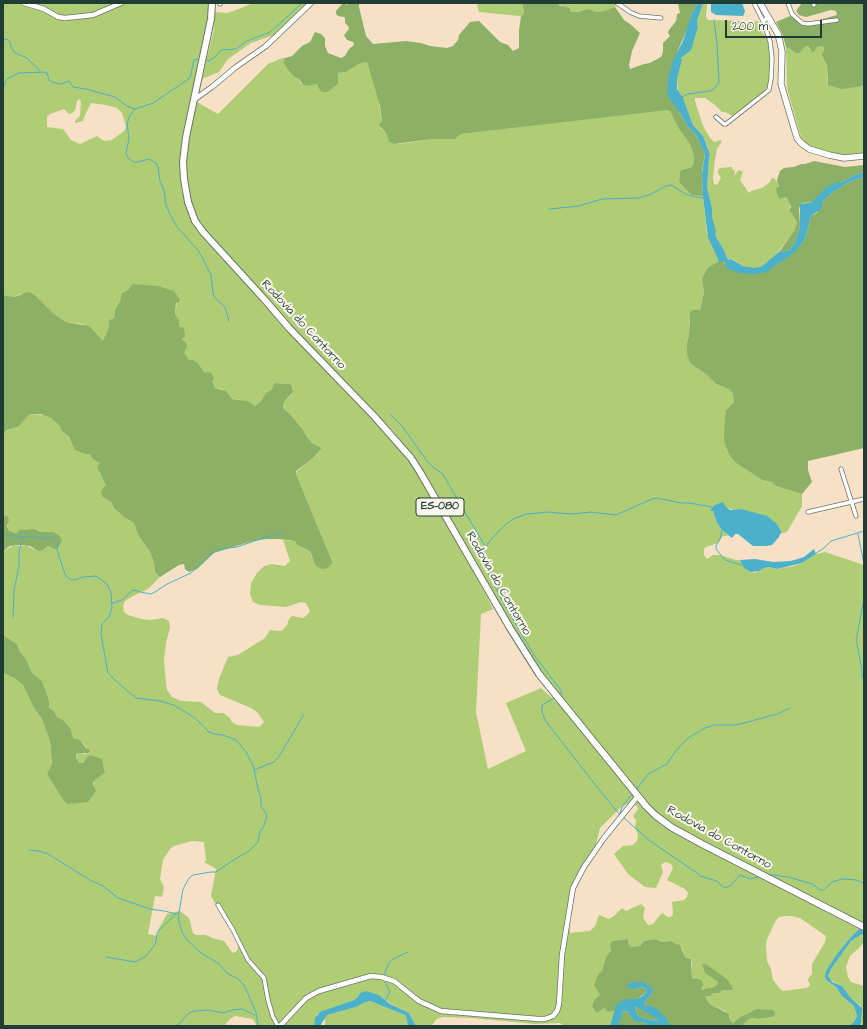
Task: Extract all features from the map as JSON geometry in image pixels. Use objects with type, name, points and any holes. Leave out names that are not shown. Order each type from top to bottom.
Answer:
[{"type":"main road","name":"Rodovia do Contorno","points":[[212,3],[211,19],[186,137],[184,162],[185,190],[195,221],[210,242],[265,300],[289,328],[393,436],[411,458],[499,610],[539,674],[638,796],[655,814],[671,827],[709,848],[864,927]]},
{"type":"main road","points":[[760,3],[780,42],[782,52],[781,84],[797,138],[801,143],[810,149],[829,155],[844,158],[864,156]]},
{"type":"street","points":[[24,3],[44,9],[60,18],[69,18],[93,15],[121,3]]},
{"type":"street","points":[[195,99],[266,46],[311,3]]},
{"type":"street","points":[[618,3],[630,12],[639,16],[661,18]]},
{"type":"street","points":[[716,117],[726,124],[769,90],[772,58],[770,41],[763,21],[754,3]]},
{"type":"street","points":[[788,3],[792,14],[802,23],[808,24],[837,20]]},
{"type":"street","points":[[763,21],[769,18]]},
{"type":"street","points":[[840,469],[856,516]]},
{"type":"street","points":[[808,512],[864,499]]},
{"type":"street","points":[[218,905],[248,960],[264,978],[273,1017],[279,1026],[306,998],[319,991],[371,976],[381,977],[394,982],[419,1001],[441,1012],[545,1019],[553,1016],[557,1011],[559,1004],[562,955],[573,888],[584,867],[604,838],[638,796]]},
{"type":"green space","points":[[3,3],[210,3],[209,23],[199,61],[181,151],[181,187],[187,211],[200,234],[401,449],[426,486],[487,597],[493,609],[481,614],[476,712],[488,769],[526,751],[506,703],[541,688],[562,707],[645,809],[660,824],[859,929],[837,954],[826,980],[836,987],[842,996],[854,1006],[857,1016],[854,1022],[849,1026],[742,1026],[749,1019],[772,1017],[753,1011],[740,1017],[733,1023],[730,1020],[730,1016],[725,1011],[710,1004],[705,997],[713,993],[719,993],[723,990],[730,990],[716,972],[709,966],[718,982],[717,985],[712,988],[702,990],[696,979],[692,978],[692,962],[690,958],[685,957],[682,948],[671,941],[662,942],[655,939],[644,941],[640,946],[631,947],[628,939],[613,941],[611,951],[604,963],[598,990],[600,995],[595,1000],[598,1012],[605,1008],[608,1012],[615,1011],[614,1026],[564,1026],[560,1023],[535,1024],[443,1017],[437,1019],[431,1026],[416,1026],[409,1013],[391,1004],[379,995],[368,992],[360,993],[359,997],[354,1000],[317,1014],[314,1026],[257,1026],[253,1019],[235,1016],[224,1026],[3,1026],[3,673],[14,678],[23,685],[34,708],[42,719],[50,741],[52,763],[47,774],[56,786],[94,787],[95,779],[105,771],[102,759],[91,755],[88,756],[83,763],[79,763],[77,761],[76,756],[78,753],[86,754],[87,748],[80,740],[73,738],[63,720],[57,717],[54,711],[49,708],[49,700],[42,681],[32,673],[17,644],[3,635],[3,551],[13,546],[27,546],[38,551],[48,546],[51,547],[52,532],[21,529],[16,533],[9,531],[8,529],[7,516],[3,516],[3,434],[5,431],[18,427],[29,415],[44,415],[51,418],[60,426],[79,451],[90,454],[100,463],[99,472],[105,481],[107,499],[125,518],[134,523],[138,535],[150,552],[154,563],[155,572],[160,577],[148,589],[125,601],[123,606],[124,612],[128,615],[141,619],[151,620],[163,618],[169,621],[170,628],[164,660],[167,690],[172,697],[181,701],[201,702],[215,713],[223,713],[237,725],[259,727],[264,722],[257,712],[251,708],[220,695],[217,689],[219,679],[228,657],[238,655],[265,638],[270,630],[283,630],[292,616],[303,618],[310,611],[306,603],[301,602],[286,607],[260,605],[253,602],[250,594],[251,583],[257,573],[264,566],[272,564],[285,566],[290,561],[283,540],[295,541],[297,545],[310,551],[312,557],[332,561],[296,474],[296,472],[312,459],[322,448],[312,443],[291,415],[283,408],[284,402],[292,394],[293,388],[290,384],[275,383],[272,389],[266,393],[261,401],[255,406],[243,400],[232,399],[222,389],[215,388],[207,373],[204,372],[198,363],[189,360],[184,352],[182,327],[179,326],[175,314],[177,302],[174,291],[132,284],[128,290],[122,293],[115,310],[114,318],[105,336],[105,340],[103,341],[83,324],[66,322],[54,314],[34,294],[20,294],[15,297],[3,295]],"holes":[[[79,99],[81,101],[80,116],[75,123],[83,121],[91,103],[106,105],[117,108],[122,113],[126,127],[124,131],[112,140],[104,141],[97,136],[80,144],[71,140],[63,129],[47,127],[47,117],[50,114],[64,109],[69,114],[72,113],[75,110]],[[629,803],[637,806],[638,809],[633,816],[636,820],[635,828],[638,834],[637,841],[633,845],[623,846],[614,854],[628,874],[645,887],[656,888],[663,872],[661,865],[666,862],[671,864],[673,868],[667,880],[685,889],[688,893],[687,897],[684,900],[672,902],[673,915],[670,917],[663,913],[653,924],[648,925],[644,919],[645,908],[641,904],[626,911],[622,908],[609,919],[599,915],[595,926],[590,931],[570,933],[569,911],[579,874],[595,848],[600,828],[621,807]],[[192,841],[204,842],[206,860],[204,862],[216,869],[211,896],[239,944],[237,951],[233,953],[224,941],[206,935],[196,935],[193,933],[189,918],[180,911],[167,914],[159,928],[157,936],[148,934],[155,896],[162,897],[164,887],[160,879],[163,860],[170,849],[174,846]],[[791,916],[800,918],[826,936],[825,942],[812,964],[812,974],[808,980],[810,985],[807,988],[783,991],[773,980],[771,969],[767,961],[766,945],[767,939],[779,917]]]},
{"type":"green space","points":[[254,3],[308,3],[277,34],[251,43],[228,59],[219,72],[202,79],[214,29],[214,12],[228,13]]},
{"type":"green space","points":[[343,3],[347,5],[349,3],[359,3],[366,36],[373,44],[406,41],[447,48],[453,46],[458,40],[459,35],[470,22],[479,21],[500,42],[508,45],[513,51],[519,48],[519,30],[521,17],[524,12],[522,3],[558,3],[558,5],[569,8],[571,12],[589,9],[597,12],[615,7],[624,20],[640,33],[632,51],[629,65],[630,69],[650,63],[661,57],[663,52],[663,43],[670,36],[668,33],[669,30],[676,21],[677,14],[680,13],[678,3],[698,3],[692,13],[690,23],[678,50],[668,88],[680,113],[689,128],[696,135],[705,154],[702,171],[703,196],[691,195],[679,182],[681,170],[692,167],[694,157],[690,144],[679,129],[670,111],[667,110],[461,134],[455,139],[433,139],[394,144],[389,142],[386,133],[379,125],[382,121],[380,106],[367,62],[359,64],[346,72],[338,73],[338,84],[328,92],[323,92],[317,84],[307,86],[303,85],[299,79],[293,76],[283,62],[285,58],[292,56],[302,46],[310,42],[315,32],[321,34],[325,38],[325,46],[328,53],[341,58],[345,56],[349,49],[354,45],[353,42],[347,40],[344,35],[349,29],[345,23],[345,18],[336,14],[336,11]]},
{"type":"green space","points":[[478,3],[522,3],[524,12],[521,17],[479,12]]},
{"type":"green space","points":[[558,3],[616,3],[615,7],[604,11],[597,12],[589,9],[571,12],[561,5],[558,5]]},
{"type":"green space","points":[[703,3],[707,3],[706,17],[708,20],[743,21],[745,23],[744,29],[752,22],[758,21],[761,24],[762,32],[768,39],[769,43],[771,66],[769,82],[766,90],[735,117],[722,112],[705,98],[695,98],[703,126],[710,138],[714,142],[720,140],[722,141],[717,149],[715,159],[713,178],[714,184],[717,185],[721,178],[718,173],[720,168],[732,167],[735,171],[734,176],[739,170],[743,172],[740,180],[749,193],[762,188],[769,183],[772,178],[774,178],[779,184],[778,187],[784,197],[787,198],[790,205],[789,210],[797,222],[794,231],[775,256],[761,267],[753,268],[743,266],[732,259],[728,260],[715,235],[712,208],[707,187],[710,153],[703,136],[693,125],[683,98],[678,92],[677,79],[682,60],[681,58],[695,37],[698,27],[697,21]]},
{"type":"green space","points":[[802,3],[864,3],[864,84],[862,86],[842,89],[828,85],[827,65],[822,55],[824,50],[823,46],[816,48],[815,51],[812,52],[808,46],[799,53],[795,53],[786,47],[782,33],[776,22],[790,16],[808,23],[837,15],[836,11],[831,10],[806,17],[799,15],[796,11]]},
{"type":"green space","points":[[808,46],[810,50],[823,46],[827,65],[828,85],[862,86],[864,84],[864,155],[841,157],[808,146],[801,137],[787,88],[786,47],[792,50],[800,51]]},
{"type":"green space","points":[[285,58],[283,62],[286,67],[293,76],[299,79],[301,84],[307,86],[317,84],[328,92],[338,84],[338,73],[346,72],[359,64],[367,62],[378,97],[382,121],[381,128],[386,133],[389,142],[399,144],[433,139],[455,139],[461,134],[667,109],[670,111],[679,129],[690,144],[694,157],[692,167],[681,170],[679,182],[691,195],[703,196],[707,233],[719,262],[708,267],[702,278],[704,292],[700,310],[691,315],[689,321],[687,354],[691,364],[706,374],[716,384],[729,389],[733,394],[734,402],[726,410],[725,429],[744,468],[762,480],[772,482],[776,486],[802,494],[802,506],[787,532],[782,533],[777,524],[741,509],[735,510],[726,508],[713,511],[717,523],[728,536],[723,536],[718,543],[706,547],[704,549],[704,555],[707,559],[713,555],[720,555],[740,560],[751,572],[755,573],[769,567],[777,569],[794,566],[816,554],[825,552],[864,565],[864,925],[686,833],[651,808],[544,678],[519,640],[419,464],[409,450],[393,431],[365,404],[232,262],[199,223],[193,211],[187,191],[186,158],[187,144],[197,102],[218,114],[268,64]]},
{"type":"green space","points":[[814,161],[845,167],[864,165],[864,172],[833,187],[819,200],[802,203],[799,208],[800,227],[796,240],[790,250],[779,252],[794,231],[797,222],[789,210],[791,207],[787,198],[784,197],[780,199],[777,194],[776,188],[779,186],[777,180],[780,171],[784,168],[794,167]]},
{"type":"green space","points":[[864,177],[864,448],[808,461],[808,470],[812,482],[802,494],[776,486],[772,482],[762,480],[735,462],[729,454],[724,441],[725,418],[726,410],[734,402],[733,394],[729,389],[716,384],[706,374],[691,364],[687,354],[690,312],[693,310],[700,310],[704,292],[702,278],[708,267],[723,261],[730,268],[756,272],[777,264],[799,247],[805,239],[811,216],[817,213],[822,202],[833,192],[849,182]]},
{"type":"green space","points":[[132,284],[158,286],[174,291],[180,300],[176,303],[175,314],[179,320],[179,326],[184,328],[185,336],[182,339],[186,343],[187,347],[184,352],[189,360],[193,360],[198,363],[204,372],[211,373],[214,378],[212,381],[215,388],[226,391],[232,399],[248,401],[255,406],[261,401],[266,393],[272,389],[275,383],[290,384],[292,386],[293,392],[284,402],[283,408],[291,415],[312,443],[322,448],[312,459],[296,471],[296,474],[332,561],[328,568],[322,569],[316,566],[310,551],[297,545],[295,541],[266,539],[249,542],[214,553],[197,569],[189,572],[185,569],[184,564],[179,565],[160,577],[155,572],[154,563],[150,552],[138,535],[134,523],[125,518],[114,508],[112,503],[102,496],[101,491],[106,485],[97,467],[100,463],[93,459],[90,454],[75,450],[69,437],[62,431],[60,426],[51,418],[41,414],[33,414],[29,415],[18,427],[7,430],[3,434],[3,295],[15,297],[27,292],[34,294],[54,314],[66,322],[89,326],[103,341],[109,327],[109,322],[114,318],[115,310],[122,293],[128,290]]},
{"type":"green space","points":[[3,516],[7,516],[9,520],[7,526],[9,531],[16,533],[21,529],[33,529],[44,532],[52,532],[59,535],[62,541],[58,548],[55,549],[48,546],[43,550],[38,551],[30,546],[20,545],[10,546],[3,551]]},
{"type":"green space","points":[[3,635],[17,644],[32,673],[42,681],[49,700],[49,708],[54,711],[57,717],[63,720],[70,728],[73,738],[80,740],[86,748],[89,749],[90,751],[88,753],[78,753],[76,755],[79,763],[83,763],[88,756],[91,755],[102,759],[105,772],[94,781],[93,784],[96,791],[88,802],[68,804],[64,801],[47,774],[52,763],[50,741],[42,719],[34,708],[23,685],[14,678],[3,673]]},
{"type":"green space","points":[[864,933],[864,942],[850,956],[846,967],[848,977],[851,982],[864,986],[864,1026],[859,1026],[861,1023],[861,1006],[850,997],[842,986],[830,980],[828,976],[831,969],[851,941]]},
{"type":"green space","points":[[628,939],[631,947],[640,946],[644,941],[655,939],[662,942],[671,941],[680,945],[685,957],[691,959],[692,978],[702,980],[702,990],[712,988],[717,985],[718,982],[705,973],[702,964],[706,964],[727,979],[733,990],[723,990],[719,993],[713,993],[710,996],[705,997],[710,1004],[729,1014],[730,1020],[733,1023],[740,1017],[757,1009],[773,1010],[775,1015],[772,1017],[749,1019],[742,1026],[665,1026],[662,1021],[662,1017],[652,1006],[646,1013],[657,1013],[661,1017],[659,1020],[657,1021],[638,1016],[635,1008],[644,1004],[652,993],[647,984],[633,989],[643,987],[647,992],[627,1006],[617,1005],[615,1011],[608,1012],[605,1008],[596,1012],[592,1006],[595,999],[600,995],[594,985],[598,975],[602,971],[606,957],[611,951],[610,944],[613,941]]},
{"type":"green space","points":[[370,1001],[405,1015],[408,1026],[325,1026],[325,1018],[327,1015],[356,1007]]},
{"type":"green space","points":[[622,1012],[628,1012],[632,1018],[643,1022],[646,1026],[618,1026]]},
{"type":"water","points":[[698,3],[703,3],[697,21],[698,27],[691,50],[681,58],[682,60],[677,79],[677,89],[683,98],[693,125],[703,136],[710,154],[707,187],[716,231],[715,235],[728,260],[731,259],[743,266],[753,268],[761,267],[779,252],[790,250],[796,240],[800,227],[800,204],[819,200],[833,187],[864,172],[864,177],[849,182],[833,192],[822,202],[822,208],[811,216],[805,239],[796,251],[777,264],[756,272],[730,268],[723,261],[719,262],[708,237],[706,222],[702,174],[705,154],[696,135],[689,128],[680,113],[668,88],[668,78],[673,61],[683,41],[692,13]]},
{"type":"water","points":[[711,3],[742,3],[745,11],[743,16],[716,15],[711,12]]},
{"type":"water","points":[[723,502],[730,510],[741,509],[767,516],[777,524],[782,533],[772,545],[767,546],[753,546],[738,534],[735,534],[732,538],[723,531],[717,523],[713,511],[710,510],[715,505]]},
{"type":"water","points":[[814,549],[816,554],[802,563],[777,569],[769,567],[751,572],[744,568],[740,560],[755,559],[773,562],[791,561],[804,557]]},
{"type":"water","points":[[859,929],[864,931],[864,933],[851,941],[831,969],[828,976],[832,982],[842,986],[850,997],[862,1008],[861,1023],[859,1026],[849,1026],[854,1022],[857,1016],[854,1006],[842,996],[836,987],[826,980],[825,976],[826,971],[837,954]]},
{"type":"water","points":[[643,982],[650,986],[653,990],[644,1004],[635,1008],[638,1016],[657,1021],[659,1020],[661,1017],[657,1013],[652,1014],[644,1012],[645,1006],[652,1006],[661,1012],[662,1021],[665,1026],[646,1026],[643,1022],[637,1022],[628,1012],[624,1011],[622,1012],[622,1019],[619,1020],[618,1026],[614,1026],[616,1005],[627,1006],[631,1001],[641,997],[647,992],[643,987],[633,989],[627,987],[627,984]]},
{"type":"water","points":[[366,991],[379,995],[390,1004],[409,1013],[416,1026],[408,1026],[405,1015],[370,1001],[356,1007],[327,1015],[320,1026],[314,1026],[315,1018],[320,1012],[354,1000],[360,993]]},
{"type":"waterway","points":[[206,60],[209,61],[221,50],[236,49],[247,41],[270,32],[302,3]]},
{"type":"waterway","points":[[682,97],[688,94],[710,91],[715,88],[719,82],[714,20]]},
{"type":"waterway","points":[[3,39],[9,40],[15,53],[27,58],[40,71]]},
{"type":"waterway","points":[[3,88],[7,79],[19,73],[45,72],[47,73],[49,80],[52,82],[61,84],[69,81],[73,87],[115,97],[127,106],[135,109],[153,103],[190,78],[194,60],[198,59]]},
{"type":"waterway","points":[[671,86],[670,92],[672,97],[681,109]]},
{"type":"waterway","points":[[135,109],[130,115],[127,124],[129,139],[126,153],[128,158],[134,162],[149,159],[156,163],[160,181],[164,190],[166,205],[170,214],[177,227],[197,249],[202,257],[211,275],[213,294],[215,298],[225,307],[229,321]]},
{"type":"waterway","points":[[549,209],[579,206],[602,199],[639,198],[671,185],[687,195],[703,198]]},
{"type":"waterway","points":[[811,207],[828,190],[838,185]]},
{"type":"waterway","points":[[729,266],[739,270],[755,271],[766,269],[774,262]]},
{"type":"waterway","points":[[390,414],[402,426],[427,461],[442,473],[485,546]]},
{"type":"waterway","points":[[560,694],[562,693],[560,689],[534,655],[504,604],[486,569],[484,551],[488,543],[505,525],[513,519],[527,514],[547,512],[572,514],[591,512],[616,515],[657,498],[712,507]]},
{"type":"waterway","points":[[722,530],[716,549],[725,560],[742,565]]},
{"type":"waterway","points":[[816,553],[831,541],[864,531]]},
{"type":"waterway","points":[[112,603],[122,600],[133,590],[151,594],[167,584],[191,573],[212,553],[220,549],[237,547],[281,533]]},
{"type":"waterway","points":[[858,534],[864,564]]},
{"type":"waterway","points":[[3,535],[23,537],[33,536],[46,539],[53,537],[58,542],[57,550],[67,577],[75,580],[83,577],[95,576],[107,584],[111,593],[112,608],[109,617],[102,624],[101,634],[108,673],[136,698],[160,701],[174,705],[195,718],[209,732],[236,740],[246,752],[253,765],[261,798],[261,806],[267,815],[264,826],[260,832],[258,842],[249,851],[216,872],[193,875],[189,878],[183,889],[178,918],[182,932],[187,940],[201,953],[218,963],[228,974],[237,978],[244,985],[256,1012],[258,1026]]},
{"type":"waterway","points":[[13,617],[14,590],[19,566],[19,551],[23,537]]},
{"type":"waterway","points":[[862,678],[862,669],[856,640],[864,599]]},
{"type":"waterway","points":[[554,698],[542,705],[542,712],[545,720],[620,815]]},
{"type":"waterway","points":[[636,790],[648,774],[667,764],[675,752],[688,738],[705,728],[714,725],[734,725],[744,723],[777,714],[790,708]]},
{"type":"waterway","points":[[254,770],[274,762],[280,755],[304,714]]},
{"type":"waterway","points":[[620,814],[622,807],[632,794]]},
{"type":"waterway","points":[[624,818],[650,841],[700,876],[717,881],[724,888],[730,886],[740,875],[750,879],[758,877]]},
{"type":"waterway","points":[[29,850],[48,854],[90,880],[103,886],[118,898],[150,909],[177,914]]},
{"type":"waterway","points":[[769,875],[788,877],[812,884],[820,890],[824,890],[832,882],[842,879],[856,880],[864,883]]},
{"type":"waterway","points":[[106,957],[135,962],[145,957],[154,946],[157,933],[176,914]]},
{"type":"waterway","points":[[384,975],[390,961],[408,952]]},
{"type":"waterway","points":[[385,981],[390,992],[385,1000]]},
{"type":"waterway","points":[[613,1026],[619,1007],[624,1003],[629,1002],[636,1003],[663,1019],[667,1026]]},
{"type":"waterway","points":[[175,1026],[179,1024],[189,1013],[194,1011],[209,1010],[223,1013],[242,1009],[255,1015]]}]
